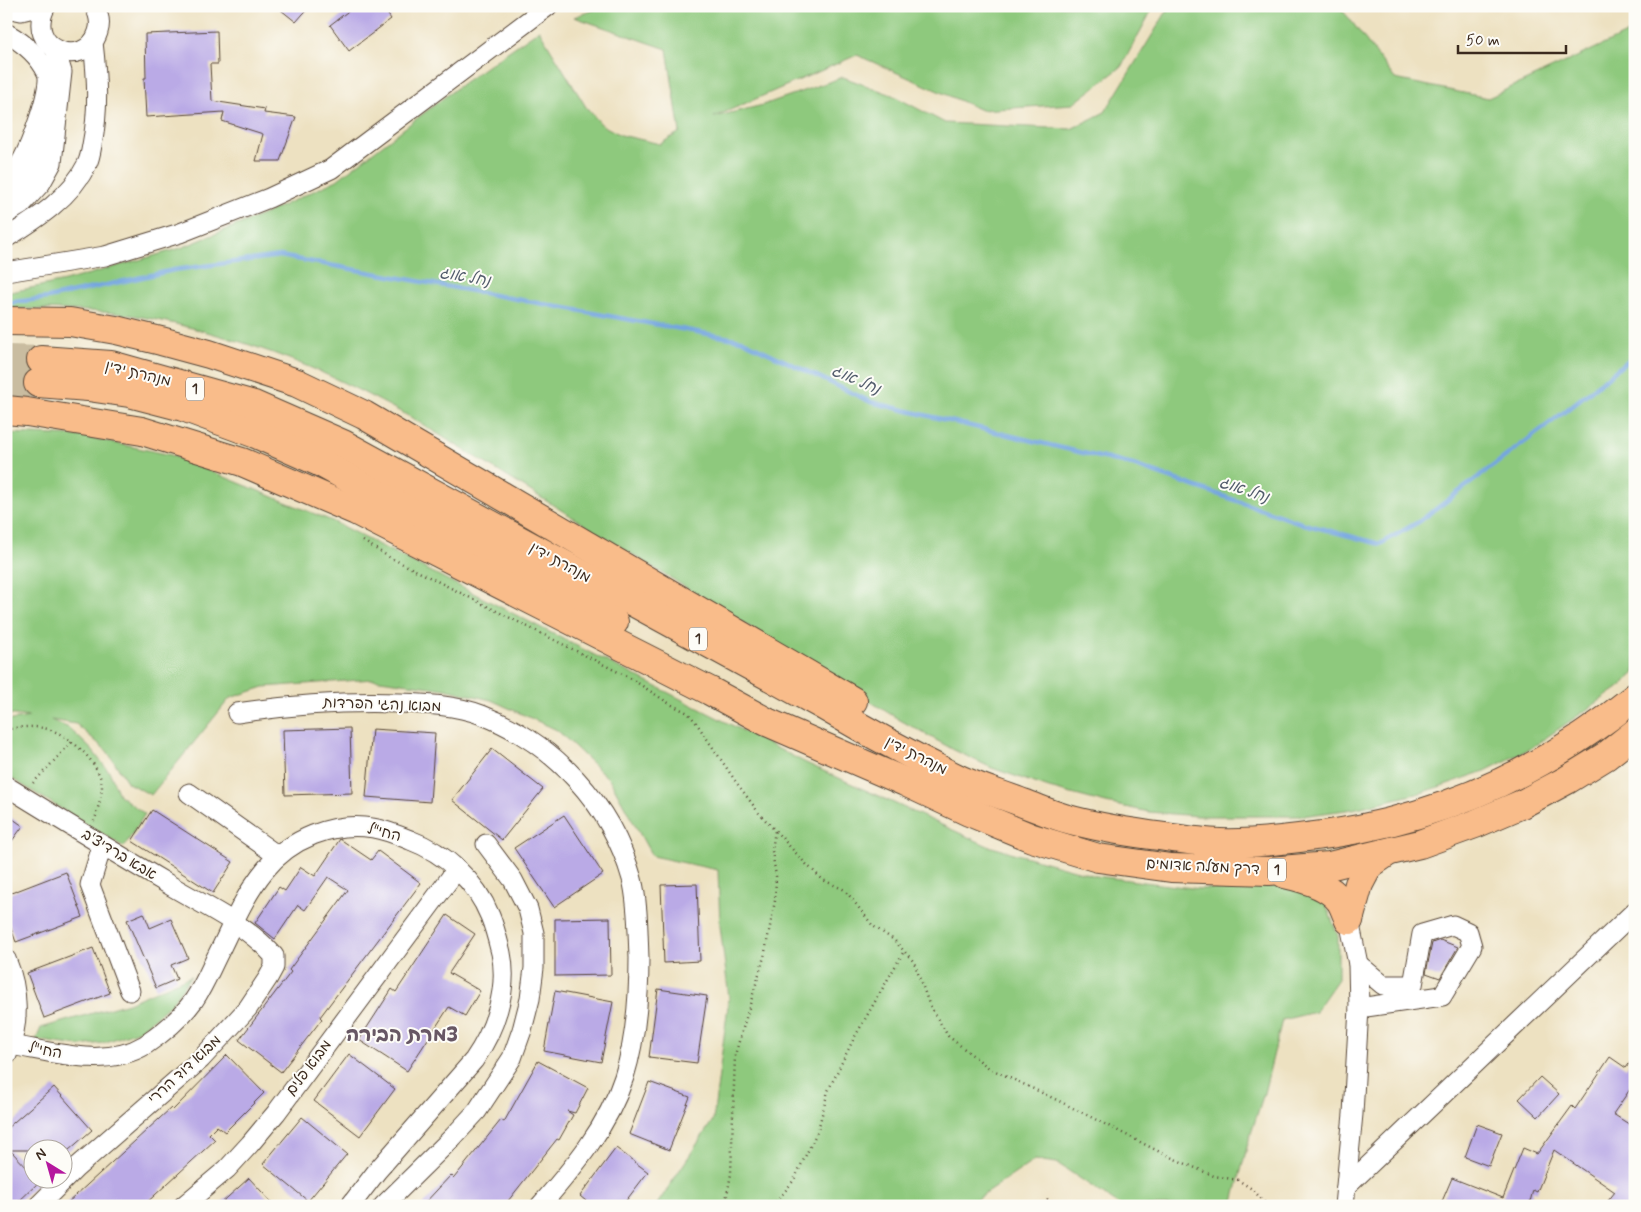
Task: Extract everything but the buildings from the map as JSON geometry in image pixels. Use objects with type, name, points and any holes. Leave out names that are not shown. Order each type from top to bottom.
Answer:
[{"type":"highway","points":[[6,321],[70,322],[116,330],[262,370],[328,397],[364,415],[908,734],[993,786],[1062,817]]},
{"type":"highway","name":"מנהרת ידין","points":[[905,782],[810,728],[319,462],[256,434],[183,408],[128,393],[88,387],[39,372],[110,366],[254,405],[343,444],[822,705],[862,729],[955,777],[1062,817]]},
{"type":"highway","points":[[6,410],[142,431],[242,462],[356,511],[710,691],[766,722],[905,782]]},
{"type":"highway","name":"דרך מעלה אדומים","points":[[1062,817],[1130,832],[1221,843],[1269,842],[1361,830],[1411,818],[1461,801],[1512,778],[1556,754],[1610,718],[1635,697]]},
{"type":"highway","name":"דרך מעלה אדומים","points":[[905,782],[969,812],[1032,838],[1098,858],[1171,868],[1269,871],[1329,866],[1385,854],[1420,844],[1474,824],[1522,804],[1598,761],[1635,733]]},
{"type":"highway","points":[[1349,920],[1359,884],[1369,864],[1385,854]]},
{"type":"highway","points":[[1269,871],[1298,877],[1325,887],[1340,900],[1349,920]]},
{"type":"street","points":[[6,8],[21,11],[42,6]]},
{"type":"street","points":[[6,224],[39,197],[52,163],[62,72],[51,46],[42,34],[40,24],[46,6]]},
{"type":"street","points":[[6,28],[64,52],[72,53],[80,51],[93,42],[98,34],[100,24],[94,6]]},
{"type":"street","points":[[6,272],[105,256],[186,231],[269,198],[332,169],[548,6]]},
{"type":"street","points":[[6,33],[28,47],[47,74],[48,85],[30,144],[17,168],[6,177]]},
{"type":"street","points":[[6,242],[44,213],[68,191],[88,163],[98,104],[93,42]]},
{"type":"street","points":[[6,197],[15,191],[35,170],[46,141],[61,88]]},
{"type":"street","points":[[6,214],[21,205],[41,183],[52,163]]},
{"type":"street","points":[[6,238],[26,226]]},
{"type":"street","name":"מבוא נהגי הפרדות","points":[[237,713],[322,703],[378,702],[424,704],[454,708],[480,715],[506,726],[551,755],[574,776],[594,800],[614,832],[632,880],[638,930],[639,988],[634,1035],[624,1078],[609,1112],[594,1139],[540,1206]]},
{"type":"street","name":"אבא ברדיצ'ב","points":[[6,786],[102,846],[233,923]]},
{"type":"street","points":[[189,793],[278,856]]},
{"type":"street","name":"החי\"ל","points":[[9,1050],[96,1057],[134,1051],[171,1025],[194,999],[252,888],[278,856],[291,846],[311,835],[355,826],[386,831],[416,842],[450,861],[468,880],[490,915],[503,962],[498,1008],[493,1027],[485,1044],[474,1060],[377,1171],[350,1206]]},
{"type":"street","points":[[384,1206],[477,1111],[512,1058],[522,1030],[530,999],[534,968],[534,933],[528,909],[513,880],[486,844]]},
{"type":"street","points":[[102,846],[90,884],[130,991]]},
{"type":"street","name":"מבוא פלים","points":[[183,1206],[227,1169],[256,1138],[457,869]]},
{"type":"street","points":[[1345,1197],[1635,910]]},
{"type":"street","points":[[1345,1197],[1353,1114],[1359,1008],[1358,964],[1349,920]]},
{"type":"street","name":"מבוא דוד הררי","points":[[38,1206],[76,1168],[201,1059],[248,1008],[274,966],[274,956],[264,944],[233,923]]},
{"type":"street","points":[[1358,964],[1383,985],[1413,985],[1422,934],[1453,925],[1468,932],[1472,946],[1442,996],[1359,1008]]},
{"type":"street","points":[[6,959],[15,990],[17,1012],[9,1050]]},
{"type":"street","points":[[377,1171],[401,1189]]},
{"type":"path","points":[[364,542],[388,557],[630,678],[670,704],[688,713],[696,721],[759,813],[823,880],[845,890],[873,926],[894,940],[914,962],[929,1004],[948,1036],[988,1068],[1057,1100],[1168,1156],[1214,1176],[1238,1180],[1252,1190],[1268,1206]]},
{"type":"path","points":[[6,730],[18,727],[55,731],[72,742],[88,757],[98,772],[102,786],[96,816],[86,835]]},
{"type":"path","points":[[22,796],[72,742]]},
{"type":"path","points":[[725,1206],[731,1174],[735,1055],[764,957],[775,901],[776,876],[772,851],[775,830]]},
{"type":"path","points":[[773,1206],[794,1180],[818,1130],[828,1091],[853,1040],[904,951]]},
{"type":"path","points":[[1047,1199],[1058,1206]]},
{"type":"green space","points":[[605,6],[1154,6],[1121,67],[1073,104],[981,110],[857,55],[714,117],[763,105],[843,77],[892,95],[945,123],[1071,129],[1105,112],[1170,6],[1338,6],[1395,79],[1488,98],[1635,30],[1635,673],[1618,688],[1531,748],[1485,771],[1424,792],[1353,809],[1302,816],[1197,816],[1149,812],[1106,803],[1049,788],[992,768],[954,750],[900,720],[414,419],[322,373],[290,359],[232,339],[153,319],[99,312],[6,308],[6,293],[65,281],[181,248],[267,213],[337,180],[463,83],[539,30],[586,107],[602,125],[621,135],[660,144],[680,132],[667,49],[574,17]]},
{"type":"green space","points":[[6,433],[81,436],[171,455],[332,521],[806,763],[988,846],[1096,876],[1200,889],[1304,885],[1324,899],[1338,936],[1338,979],[1315,1012],[1282,1020],[1264,1093],[1248,1143],[1232,1206],[1121,1206],[1057,1163],[1035,1160],[967,1206],[656,1206],[713,1120],[729,998],[720,926],[718,870],[652,856],[610,780],[557,730],[491,700],[445,689],[373,679],[264,687],[230,698],[151,795],[128,783],[107,751],[76,724],[51,720],[69,728],[92,750],[110,773],[119,795],[145,814],[124,847],[6,775],[6,721],[29,717],[6,714]]},
{"type":"green space","points":[[191,976],[170,1005],[140,1030],[103,1043],[79,1046],[36,1040],[41,1028],[128,1003]]},
{"type":"waterway","name":"נחל אוג","points":[[6,303],[48,298],[174,270],[280,256],[741,340],[871,402],[1133,465],[1304,524],[1380,544],[1420,521],[1554,420],[1635,355]]},
{"type":"tunnel","points":[[6,359],[41,360]]},
{"type":"tunnel","points":[[6,383],[38,383]]},
{"type":"district","name":"צמרת הבירה","points":[[402,1035]]}]
